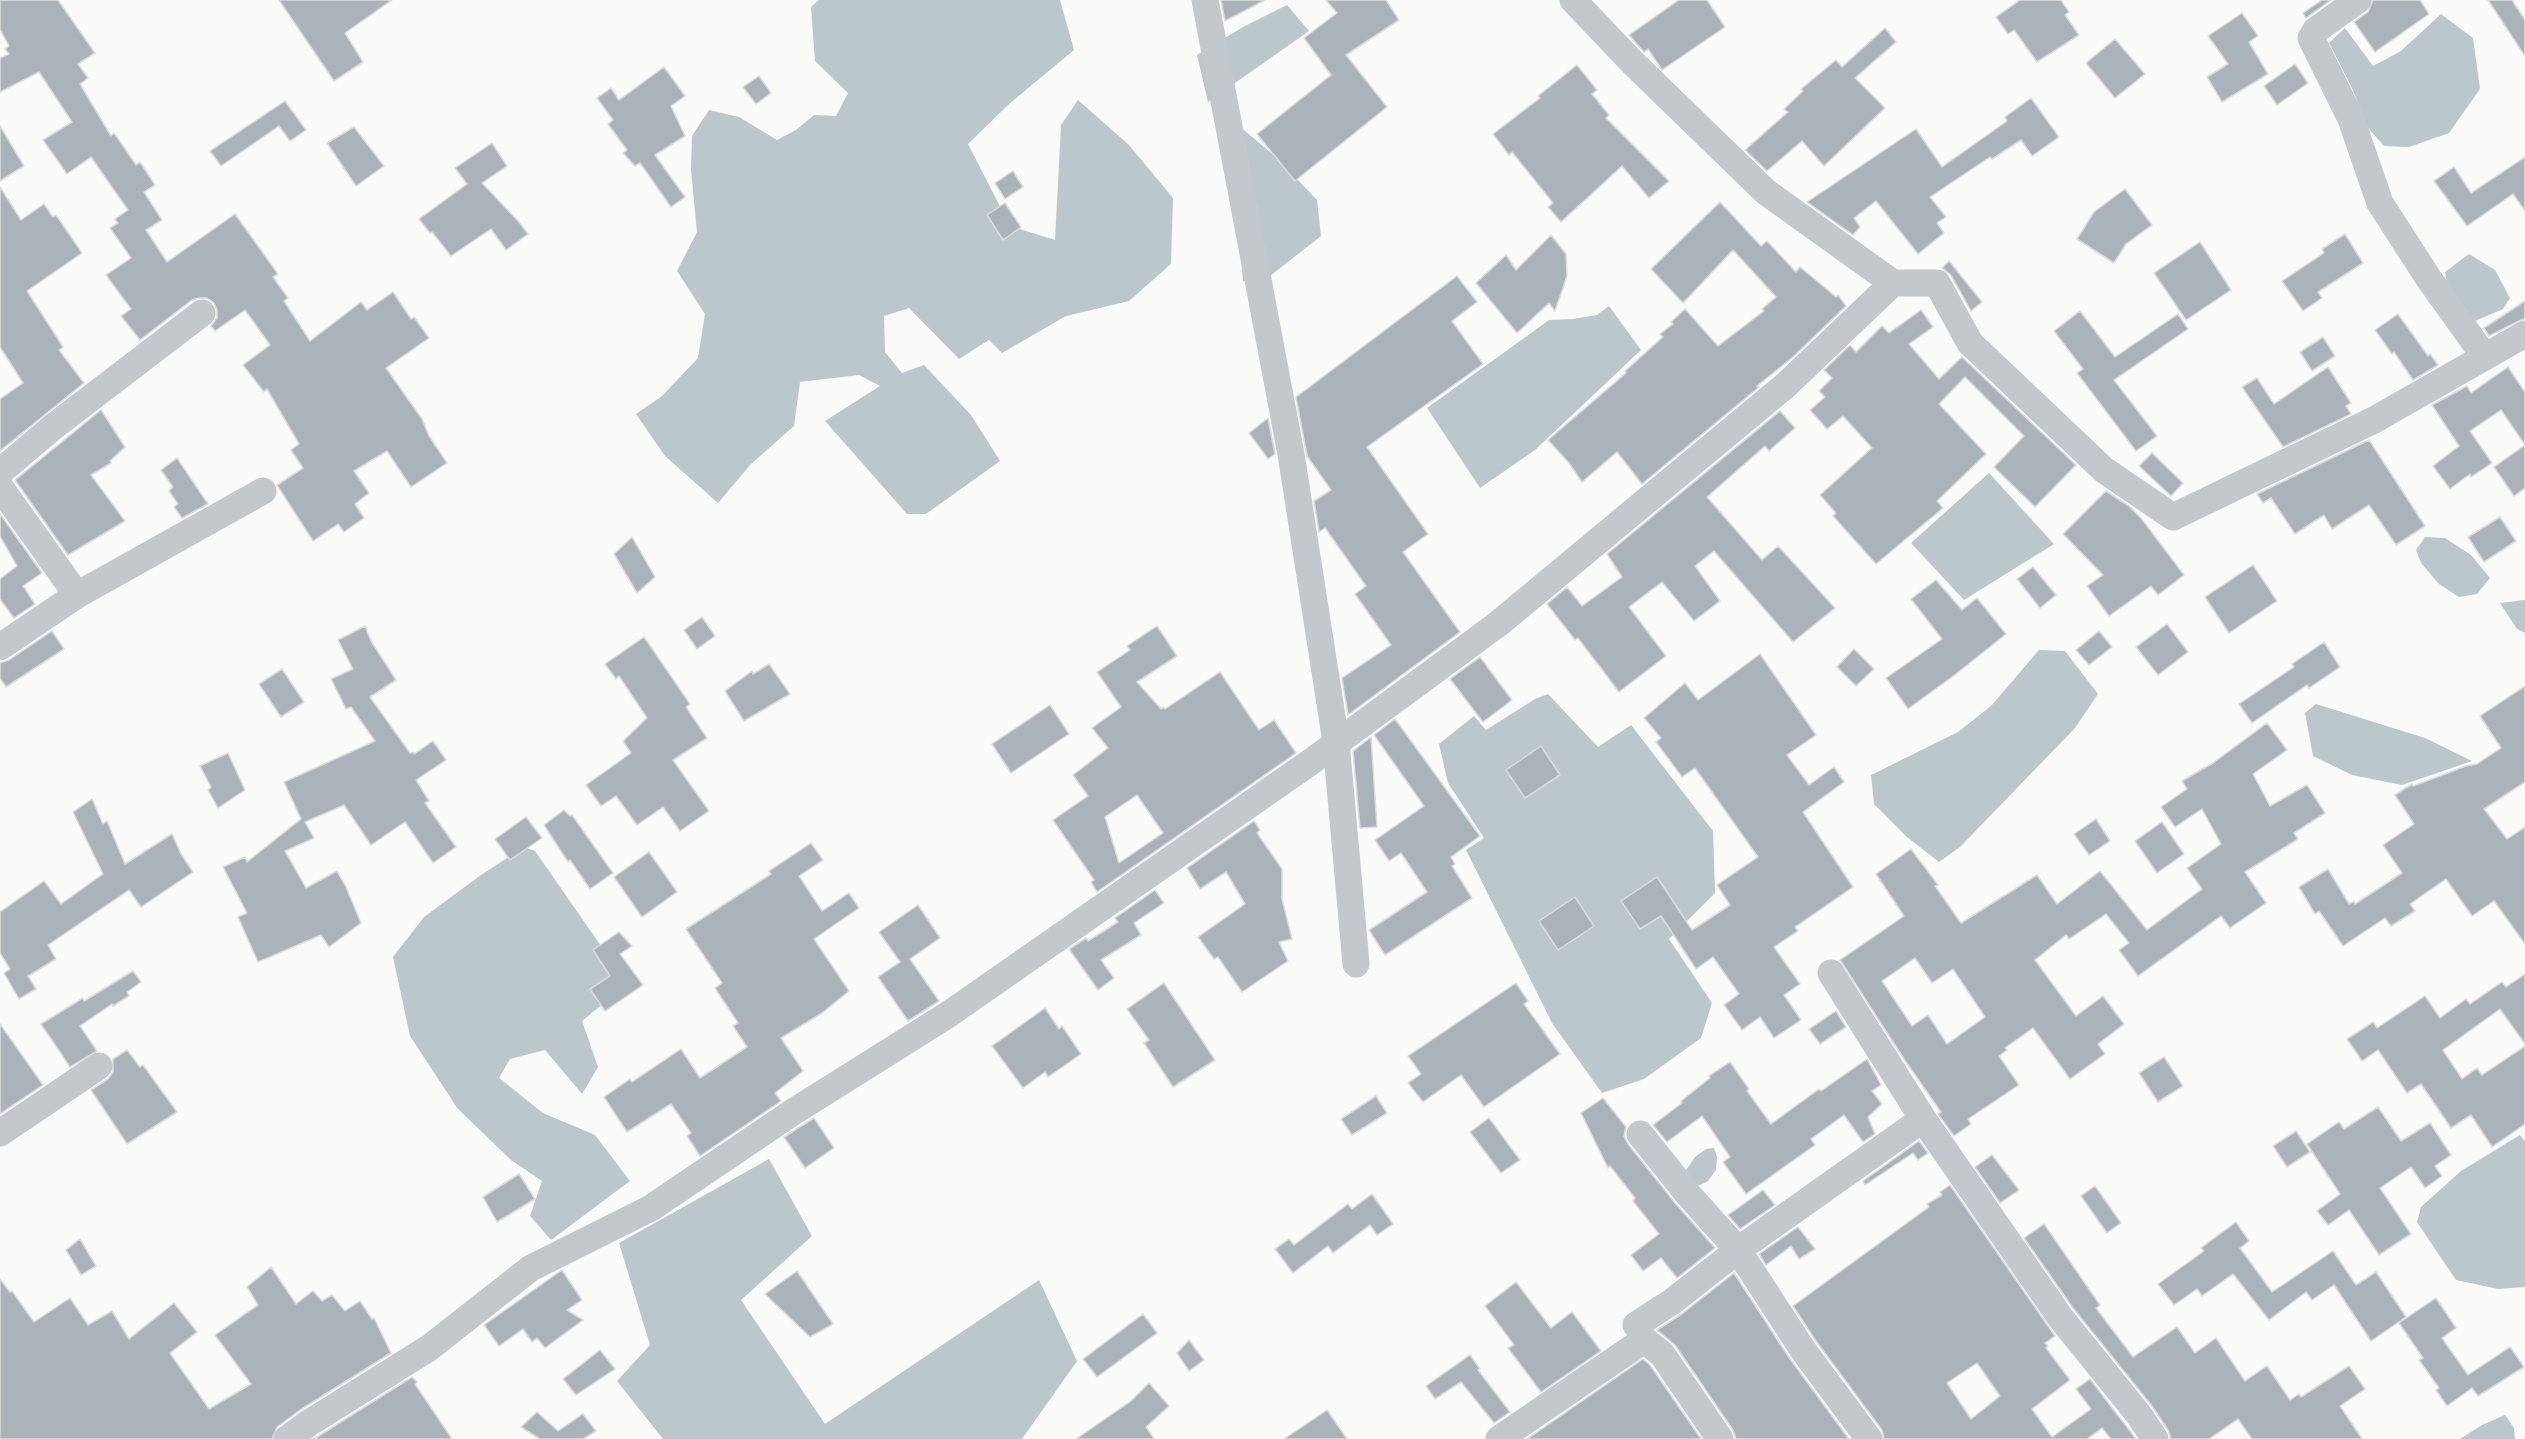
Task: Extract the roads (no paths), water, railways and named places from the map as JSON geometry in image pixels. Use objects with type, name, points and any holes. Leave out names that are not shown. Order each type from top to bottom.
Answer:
[{"type":"street","points":[[1205,0],[1292,454],[1336,742],[1356,964]]},
{"type":"street","points":[[1573,0],[1633,63],[1766,192],[1893,283],[1937,283],[1970,343],[2104,470],[2173,517],[2374,420],[2525,334]]},
{"type":"street","points":[[2358,0],[2316,30],[2311,38],[2351,119],[2380,203],[2429,279],[2486,357]]},
{"type":"street","points":[[287,1439],[429,1348],[531,1268],[651,1208],[790,1114],[949,1014],[1155,872],[1336,742],[1507,616],[1786,385],[1893,283]]},
{"type":"street","points":[[0,472],[54,427],[202,313]]},
{"type":"street","points":[[0,487],[77,595]]},
{"type":"street","points":[[0,646],[77,595],[263,491]]},
{"type":"street","points":[[1831,973],[1923,1119],[2060,1317],[2139,1415],[2155,1439]]},
{"type":"street","points":[[0,1133],[99,1066]]},
{"type":"street","points":[[1636,1325],[1673,1301],[1738,1250],[1923,1119]]},
{"type":"street","points":[[1640,1134],[1687,1193],[1738,1250],[1803,1350],[1869,1439]]},
{"type":"street","points":[[1499,1439],[1644,1340],[1662,1354],[1720,1439]]}]
